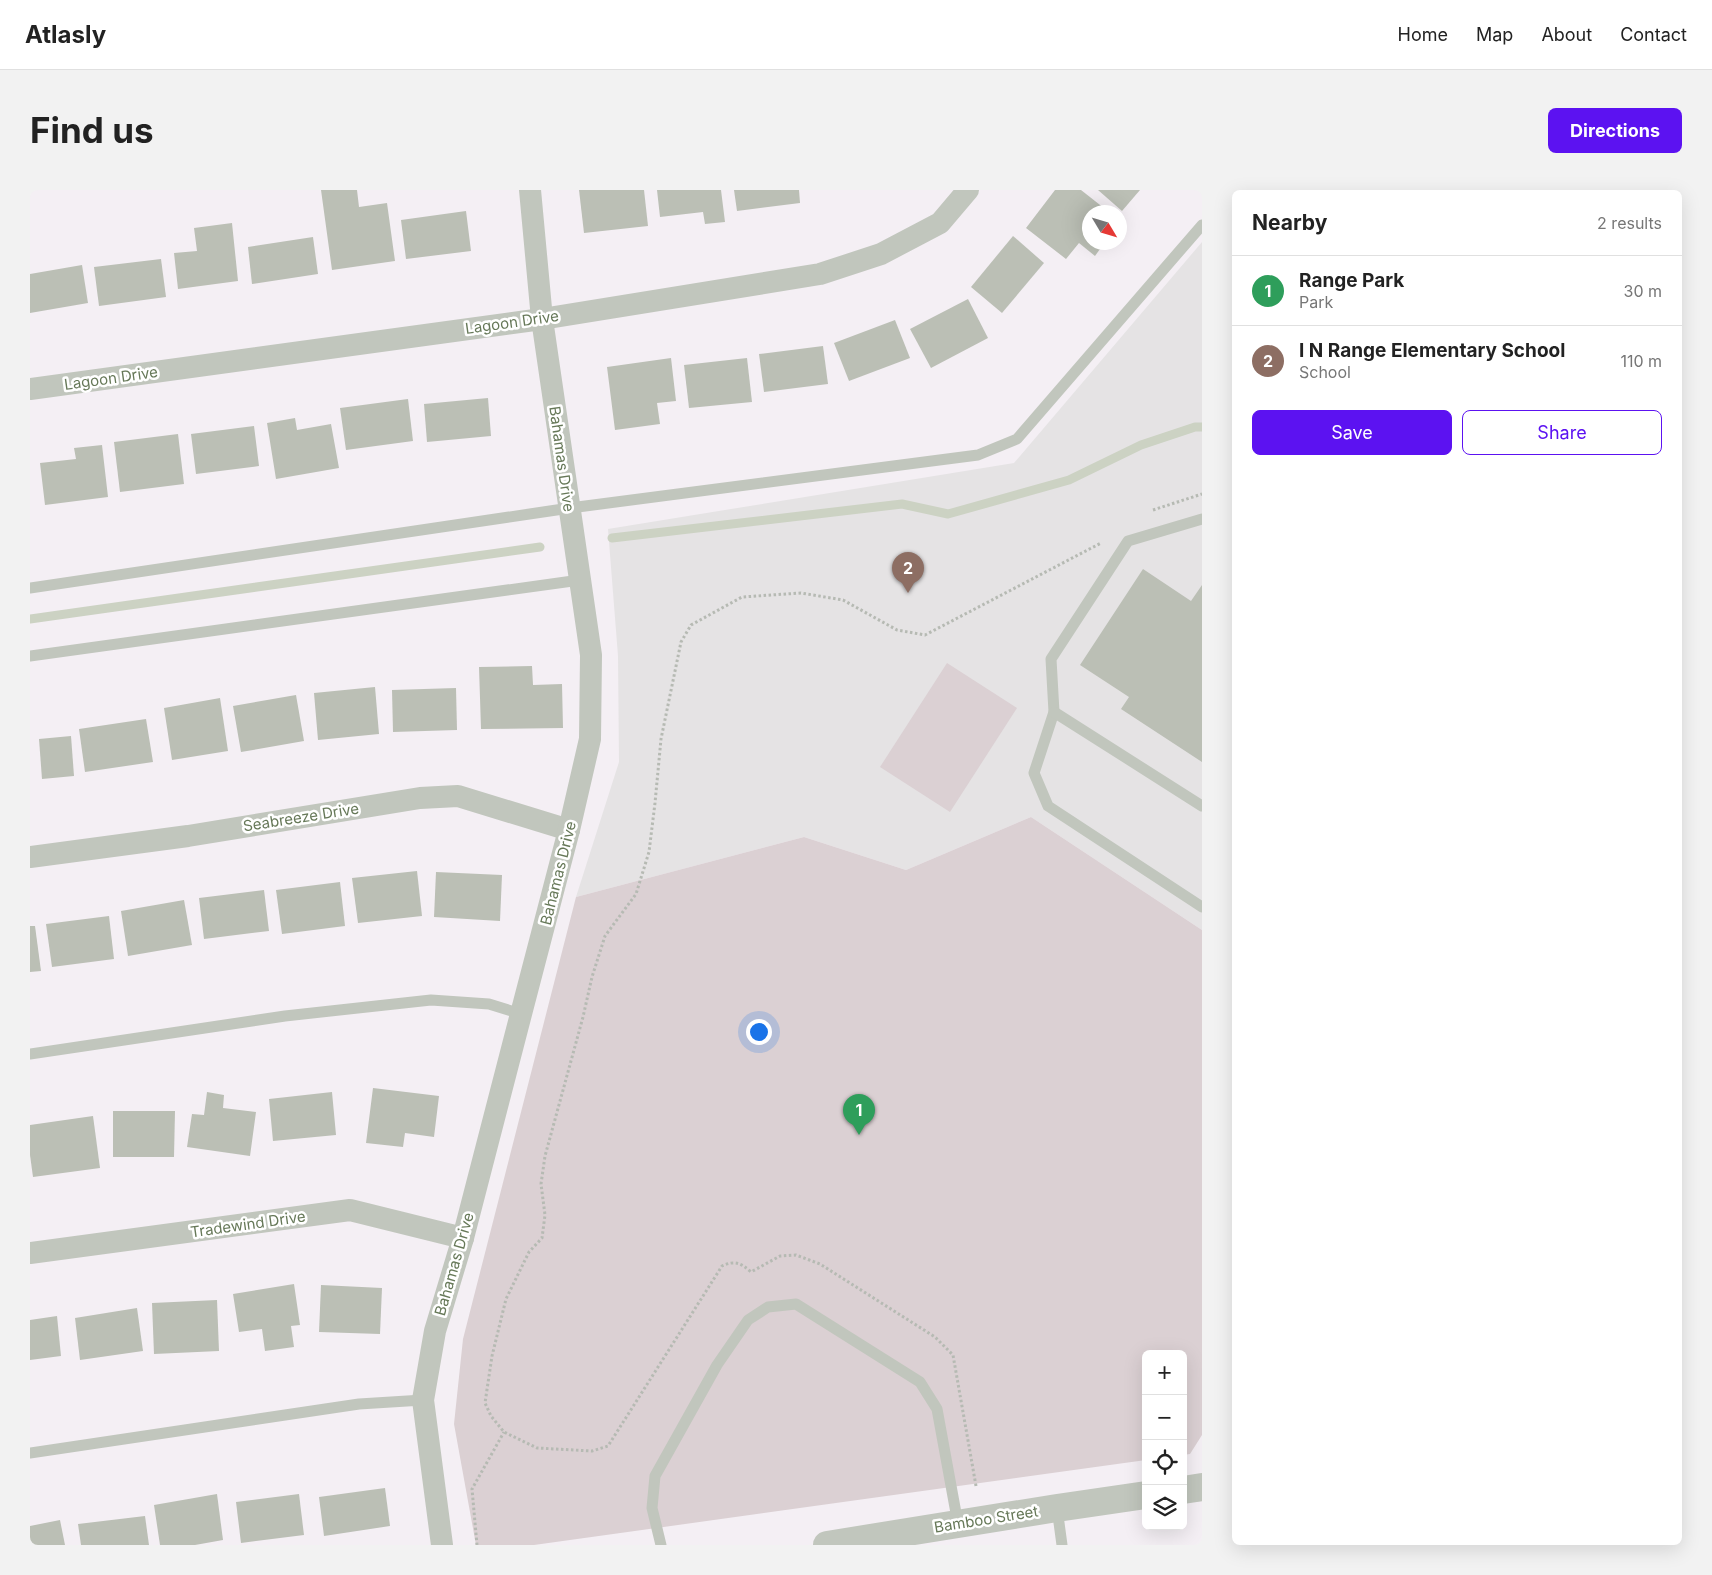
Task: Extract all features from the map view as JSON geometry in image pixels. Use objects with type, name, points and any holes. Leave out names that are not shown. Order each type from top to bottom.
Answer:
[{"type":"street","name":"Bahamas Drive","points":[[442,1545],[423,1400],[436,1331],[463,1238],[570,830],[590,739],[591,655],[542,318],[530,190]]},
{"type":"street","name":"Lagoon Drive","points":[[30,390],[542,318],[820,274],[881,254],[940,223],[968,190]]},
{"type":"street","name":"Seabreeze Drive","points":[[30,858],[188,836],[420,798],[458,796],[570,830]]},
{"type":"street","name":"Tradewind Drive","points":[[30,1253],[350,1210],[463,1238]]},
{"type":"street","points":[[1187,1489],[1202,1487]]},
{"type":"street","name":"Bamboo Street","points":[[827,1545],[856,1543],[958,1524],[1142,1496]]},
{"type":"lane","points":[[30,588],[570,508],[978,455],[1017,439],[1202,225]]},
{"type":"lane","points":[[1202,519],[1128,541],[1051,659],[1054,712],[1034,773],[1048,806],[1202,906]]},
{"type":"lane","points":[[30,656],[580,580]]},
{"type":"lane","points":[[1054,712],[1202,806]]},
{"type":"lane","points":[[30,1054],[286,1016],[431,1000],[489,1004],[521,1014]]},
{"type":"lane","points":[[661,1545],[652,1508],[655,1476],[717,1365],[748,1320],[768,1307],[796,1304],[920,1382],[937,1409],[958,1524]]},
{"type":"lane","points":[[30,1453],[359,1404],[423,1400]]},
{"type":"lane","points":[[1057,1508],[1062,1545]]},
{"type":"path","points":[[1146,512],[1202,494]]},
{"type":"path","points":[[976,1486],[953,1355],[936,1337],[820,1264],[796,1255],[780,1256],[751,1272],[741,1263],[728,1263],[722,1266],[608,1446],[592,1451],[538,1448],[504,1432],[491,1416],[485,1403],[492,1356],[506,1299],[529,1252],[542,1238],[545,1215],[541,1184],[545,1156],[592,977],[605,936],[636,894],[649,852],[661,739],[681,642],[691,625],[742,597],[800,593],[843,600],[897,630],[926,635],[1102,543]]},
{"type":"path","points":[[477,1545],[472,1489],[504,1432]]},
{"type":"shaded area","points":[[1202,242],[1202,930],[1031,817],[906,870],[804,837],[576,897],[619,762],[618,656],[608,529],[1014,463]]},
{"type":"shaded area","points":[[947,663],[1017,708],[950,812],[880,767]]},
{"type":"shaded area","points":[[1031,817],[1202,930],[1202,1435],[1190,1454],[1187,1454],[1187,1350],[1142,1350],[1142,1461],[534,1545],[476,1545],[454,1424],[463,1339],[576,897],[804,837],[906,870]]},
{"type":"building","points":[[321,190],[357,190],[359,207],[387,203],[395,261],[332,270]]},
{"type":"building","points":[[579,190],[644,190],[648,226],[584,233]]},
{"type":"building","points":[[657,190],[721,190],[725,222],[705,224],[703,212],[660,217]]},
{"type":"building","points":[[734,190],[799,190],[800,203],[737,211]]},
{"type":"building","points":[[1055,190],[1081,190],[1100,205],[1082,205],[1082,245],[1079,243],[1066,259],[1026,228]]},
{"type":"building","points":[[1098,190],[1140,190],[1127,205],[1115,205]]},
{"type":"building","points":[[466,211],[471,251],[406,259],[401,220]]},
{"type":"building","points":[[232,223],[238,281],[178,289],[174,253],[197,251],[194,228]]},
{"type":"building","points":[[1013,236],[1044,263],[1002,313],[971,287]]},
{"type":"building","points":[[313,237],[318,274],[252,284],[248,247]]},
{"type":"building","points":[[1088,250],[1099,250],[1095,256]]},
{"type":"building","points":[[161,259],[166,297],[99,306],[94,267]]},
{"type":"building","points":[[82,265],[88,303],[30,313],[30,274]]},
{"type":"building","points":[[968,299],[988,338],[931,368],[910,329]]},
{"type":"building","points":[[895,320],[910,358],[849,381],[834,343]]},
{"type":"building","points":[[823,346],[828,384],[764,392],[759,354]]},
{"type":"building","points":[[671,358],[676,401],[657,403],[660,424],[615,430],[607,367]]},
{"type":"building","points":[[747,358],[752,402],[689,408],[684,365]]},
{"type":"building","points":[[488,398],[491,436],[427,442],[424,404]]},
{"type":"building","points":[[408,399],[413,441],[346,450],[340,408]]},
{"type":"building","points":[[295,418],[297,430],[331,424],[339,468],[276,479],[267,423]]},
{"type":"building","points":[[254,426],[259,466],[196,474],[191,434]]},
{"type":"building","points":[[178,434],[184,484],[120,492],[114,442]]},
{"type":"building","points":[[102,445],[108,497],[45,505],[40,463],[76,459],[74,448]]},
{"type":"building","points":[[1143,569],[1191,601],[1202,585],[1202,762],[1121,709],[1129,697],[1080,665]]},
{"type":"building","points":[[532,666],[533,685],[562,684],[563,728],[481,729],[479,667]]},
{"type":"building","points":[[375,687],[379,734],[318,740],[314,693]]},
{"type":"building","points":[[456,688],[457,730],[393,732],[392,690]]},
{"type":"building","points":[[296,695],[304,741],[241,752],[233,706]]},
{"type":"building","points":[[220,698],[228,751],[172,760],[164,708]]},
{"type":"building","points":[[146,719],[153,762],[85,772],[79,729]]},
{"type":"building","points":[[71,736],[74,776],[42,779],[39,739]]},
{"type":"building","points":[[417,871],[422,916],[358,923],[352,878]]},
{"type":"building","points":[[436,872],[502,875],[500,921],[434,917]]},
{"type":"building","points":[[340,882],[345,926],[282,934],[276,890]]},
{"type":"building","points":[[264,890],[269,931],[204,939],[199,898]]},
{"type":"building","points":[[184,900],[192,945],[128,956],[121,911]]},
{"type":"building","points":[[109,916],[114,959],[52,967],[46,924]]},
{"type":"building","points":[[30,926],[35,926],[41,971],[30,972]]},
{"type":"building","points":[[373,1088],[439,1096],[434,1137],[405,1133],[403,1147],[366,1143]]},
{"type":"building","points":[[207,1092],[224,1095],[223,1108],[256,1112],[250,1156],[187,1147],[192,1114],[204,1115]]},
{"type":"building","points":[[332,1092],[336,1135],[273,1141],[269,1099]]},
{"type":"building","points":[[113,1111],[175,1111],[174,1157],[113,1157]]},
{"type":"building","points":[[93,1116],[100,1168],[33,1177],[30,1155],[30,1125]]},
{"type":"building","points":[[294,1284],[300,1325],[291,1326],[294,1347],[265,1351],[262,1329],[239,1332],[233,1294]]},
{"type":"building","points":[[321,1285],[382,1288],[380,1334],[319,1332]]},
{"type":"building","points":[[217,1300],[219,1351],[154,1354],[152,1303]]},
{"type":"building","points":[[137,1308],[143,1351],[80,1360],[75,1318]]},
{"type":"building","points":[[57,1316],[61,1356],[30,1360],[30,1320]]},
{"type":"building","points":[[385,1488],[390,1526],[324,1536],[319,1497]]},
{"type":"building","points":[[217,1494],[223,1540],[195,1545],[160,1545],[154,1505]]},
{"type":"building","points":[[299,1494],[304,1535],[241,1543],[236,1502]]},
{"type":"building","points":[[145,1516],[149,1545],[81,1545],[78,1524]]},
{"type":"building","points":[[60,1520],[65,1545],[30,1545],[30,1526]]},
{"type":"waterway","points":[[612,538],[902,504],[948,514],[1069,480],[1141,445],[1195,427],[1202,427]]},
{"type":"waterway","points":[[30,619],[540,547]]},
{"type":"place","name":"I N Range Elementary School","points":[[908,593]]},
{"type":"place","name":"Range Park","points":[[859,1135]]}]
